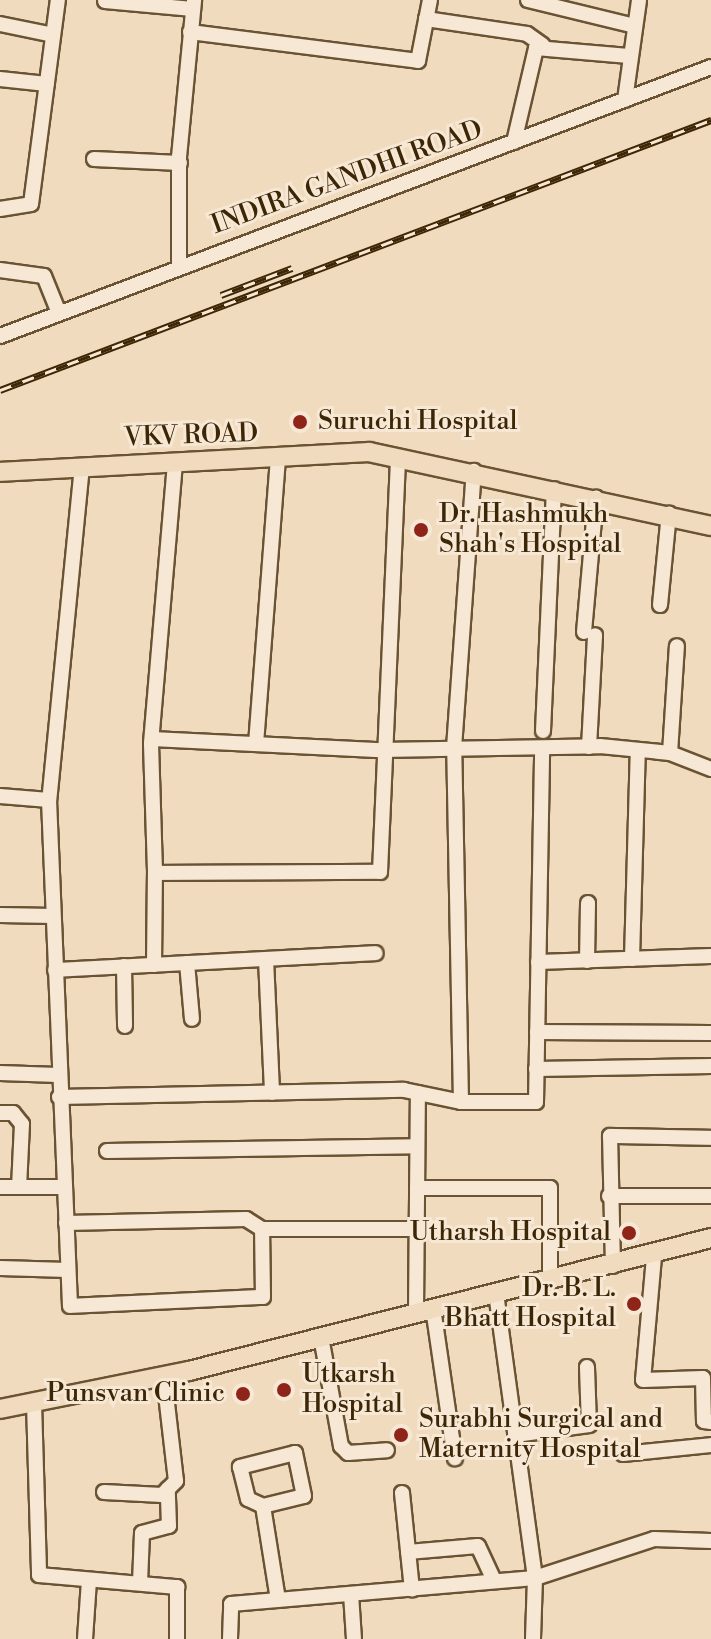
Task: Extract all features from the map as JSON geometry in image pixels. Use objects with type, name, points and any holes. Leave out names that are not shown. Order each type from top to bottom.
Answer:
[{"type":"main road","name":"VKV ROAD","points":[[1,476],[82,466],[278,458],[398,457],[669,513],[711,526]]},
{"type":"main road","points":[[0,1409],[164,1377],[425,1310],[654,1257],[711,1238]]},
{"type":"street","points":[[0,209],[31,204],[58,0]]},
{"type":"street","points":[[190,32],[418,61],[430,0]]},
{"type":"street","points":[[528,0],[635,26]]},
{"type":"street","points":[[625,100],[639,0]]},
{"type":"street","points":[[105,1],[194,4],[180,163],[179,266]]},
{"type":"street","points":[[426,19],[527,34],[543,45],[629,56]]},
{"type":"street","points":[[0,24],[53,35]]},
{"type":"street","points":[[514,142],[543,45]]},
{"type":"street","name":"INDIRA GANDHI ROAD","points":[[0,336],[711,67]]},
{"type":"street","points":[[0,79],[47,84]]},
{"type":"street","points":[[94,159],[180,163]]},
{"type":"street","points":[[0,270],[44,276],[59,313]]},
{"type":"street","points":[[155,873],[380,872],[381,750],[398,457]]},
{"type":"street","points":[[256,744],[278,458]]},
{"type":"street","points":[[154,965],[152,739],[175,463]]},
{"type":"street","points":[[82,466],[49,800],[58,1075],[70,1306],[263,1297],[262,1229]]},
{"type":"street","points":[[461,1102],[454,748],[474,471]]},
{"type":"street","points":[[543,731],[554,489]]},
{"type":"street","points":[[589,747],[596,498]]},
{"type":"street","points":[[660,605],[669,513]]},
{"type":"street","points":[[670,753],[677,646]]},
{"type":"street","points":[[152,739],[381,750],[589,747],[670,753],[711,769]]},
{"type":"street","points":[[59,1097],[418,1093],[461,1102],[536,1102],[542,748]]},
{"type":"street","points":[[632,959],[638,750]]},
{"type":"street","points":[[0,796],[49,800]]},
{"type":"street","points":[[587,961],[588,903]]},
{"type":"street","points":[[0,915],[53,916]]},
{"type":"street","points":[[55,970],[376,953]]},
{"type":"street","points":[[538,962],[711,956]]},
{"type":"street","points":[[266,959],[272,1093]]},
{"type":"street","points":[[187,963],[192,1019]]},
{"type":"street","points":[[124,966],[125,1026]]},
{"type":"street","points":[[537,1032],[711,1033]]},
{"type":"street","points":[[536,1069],[711,1066]]},
{"type":"street","points":[[0,1073],[58,1075]]},
{"type":"street","points":[[418,1093],[417,1229],[425,1310],[455,1458]]},
{"type":"street","points":[[0,1113],[13,1113],[22,1124],[19,1187]]},
{"type":"street","points":[[613,1266],[610,1136],[711,1138]]},
{"type":"street","points":[[107,1151],[417,1146]]},
{"type":"street","points":[[0,1187],[64,1187]]},
{"type":"street","points":[[417,1188],[550,1188],[550,1281]]},
{"type":"street","points":[[609,1196],[711,1196]]},
{"type":"street","points":[[66,1223],[246,1219],[262,1229],[417,1229]]},
{"type":"street","points":[[654,1257],[643,1380],[703,1378],[704,1421],[711,1422]]},
{"type":"street","points":[[0,1268],[68,1270]]},
{"type":"street","points":[[496,1293],[535,1578],[533,1639]]},
{"type":"street","points":[[321,1337],[341,1446],[348,1453],[387,1450]]},
{"type":"street","points":[[515,1435],[589,1425],[587,1367]]},
{"type":"street","points":[[104,1492],[168,1489],[176,1481],[164,1377]]},
{"type":"street","points":[[34,1403],[39,1575],[177,1587],[177,1639]]},
{"type":"street","points":[[623,1454],[711,1445]]},
{"type":"street","points":[[295,1453],[304,1496],[263,1506],[248,1499],[240,1467],[295,1453]]},
{"type":"street","points":[[140,1583],[142,1533],[169,1526],[168,1489]]},
{"type":"street","points":[[402,1493],[412,1589]]},
{"type":"street","points":[[263,1506],[278,1600]]},
{"type":"street","points":[[230,1639],[231,1604],[535,1578],[654,1539],[711,1541]]},
{"type":"street","points":[[408,1552],[478,1546],[494,1581]]},
{"type":"street","points":[[85,1639],[89,1580]]},
{"type":"street","points":[[351,1594],[354,1639]]},
{"type":"railway","points":[[0,390],[711,120]]},
{"type":"railway","points":[[221,295],[292,268]]},
{"type":"place","name":"Suruchi Hospital","points":[[300,422]]},
{"type":"place","name":"Dr. Hashmukh Shah's Hospital","points":[[421,530]]},
{"type":"place","name":"Utharsh Hospital","points":[[629,1233]]},
{"type":"place","name":"Dr. B. L. Bhatt Hospital","points":[[634,1304]]},
{"type":"place","name":"Utkarsh Hospital","points":[[284,1390]]},
{"type":"place","name":"Punsvan Clinic","points":[[243,1394]]},
{"type":"place","name":"Surabhi Surgical and Maternity Hospital","points":[[401,1435]]}]
